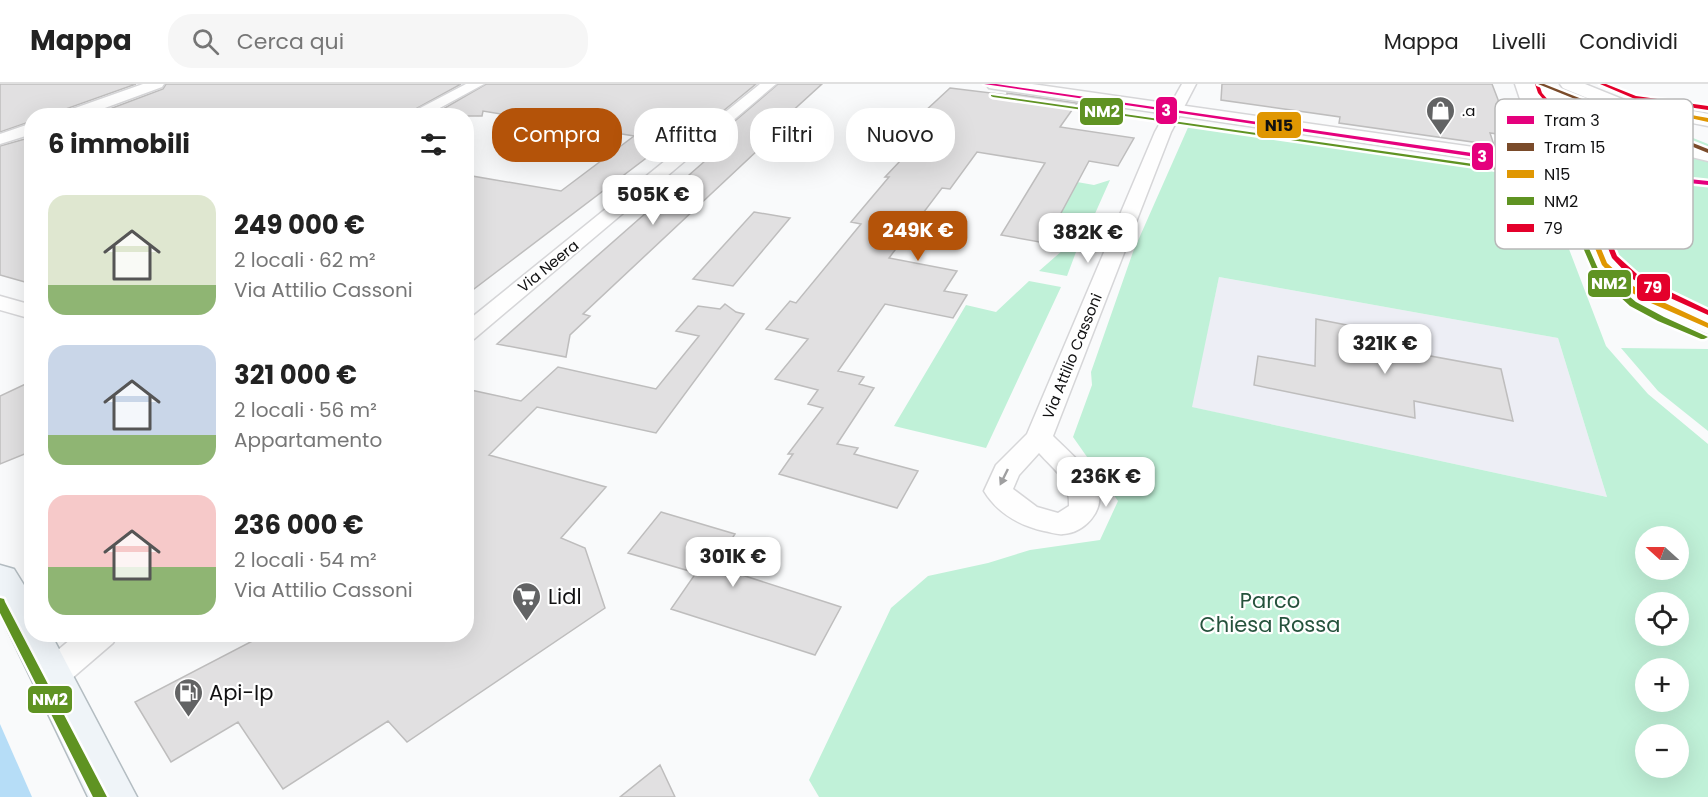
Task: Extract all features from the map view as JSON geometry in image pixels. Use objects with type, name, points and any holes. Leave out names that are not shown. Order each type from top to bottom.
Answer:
[{"type":"main road","points":[[16,596],[24,614]]},
{"type":"main road","points":[[36,642],[113,797]]},
{"type":"street","points":[[90,108],[157,84]]},
{"type":"street","points":[[428,108],[477,84]]},
{"type":"street","name":"Via Neera","points":[[474,326],[769,84]]},
{"type":"street","points":[[995,84],[1495,156]]},
{"type":"street","name":"Via Attilio Cassoni","points":[[1039,438],[1162,132],[1189,84]]},
{"type":"street","points":[[1524,84],[1551,99]]},
{"type":"street","points":[[1524,84],[1529,99]]},
{"type":"street","points":[[1569,84],[1605,99]]},
{"type":"street","points":[[0,139],[24,131]]},
{"type":"street","points":[[1693,134],[1708,140]]},
{"type":"street","points":[[1693,151],[1708,155]]},
{"type":"street","points":[[1599,249],[1605,264],[1627,286],[1647,298],[1708,326]]},
{"type":"street","points":[[51,676],[91,642]]},
{"type":"shaded area","points":[[1495,114],[1495,133],[1477,131]]},
{"type":"shaded area","points":[[1219,277],[1558,338],[1607,497],[1191,407]]},
{"type":"green space","name":"Parco Chiesa Rossa","points":[[1190,123],[1495,167],[1495,249],[1569,249],[1606,346],[1648,394],[1708,444],[1708,797],[819,797],[809,780],[891,608],[928,576],[988,563],[1030,550],[1100,540],[1118,501],[1073,437],[1092,385],[1091,372],[1133,252]],"holes":[[[1219,277],[1558,338],[1607,497],[1192,407]]]},
{"type":"green space","points":[[1693,138],[1708,144],[1708,152],[1693,148]]},
{"type":"green space","points":[[1693,155],[1708,160],[1708,319],[1653,294],[1617,267],[1609,249],[1693,249]]},
{"type":"green space","points":[[1110,180],[1081,245],[1047,239],[1077,182],[1094,185]]},
{"type":"green space","points":[[1063,250],[1076,252],[1067,276],[1039,271]]},
{"type":"green space","points":[[1029,281],[1061,287],[986,448],[894,426],[966,305],[996,312]]},
{"type":"green space","points":[[1621,348],[1708,349],[1708,431],[1658,391]]},
{"type":"water","points":[[0,724],[32,797],[0,797]]},
{"type":"building","points":[[0,84],[136,84],[68,108],[24,108],[24,124],[0,132]]},
{"type":"building","points":[[166,84],[461,84],[418,108],[112,108],[163,89]]},
{"type":"building","points":[[486,84],[756,84],[727,108],[634,108],[634,136],[622,134],[622,108],[492,108],[492,112],[483,111],[482,116],[474,116],[474,108],[445,108]]},
{"type":"building","points":[[778,84],[822,84],[796,108],[750,108]]},
{"type":"building","points":[[1222,84],[1492,84],[1498,99],[1495,99],[1495,134],[1490,133],[1494,145],[1339,123],[1340,117],[1221,100]]},
{"type":"building","points":[[950,88],[1077,103],[1060,127],[1134,138],[1118,166],[1089,161],[1045,243],[1001,235],[1045,163],[977,152],[950,189],[942,188],[889,258],[957,271],[944,291],[967,295],[953,318],[885,304],[838,371],[864,377],[859,384],[874,388],[837,444],[858,448],[854,454],[918,471],[897,508],[779,474],[793,454],[788,454],[823,408],[808,404],[818,390],[775,379],[808,339],[766,329],[790,301],[796,303],[861,224],[851,222],[899,162],[955,162],[955,108],[928,108]]},
{"type":"building","points":[[750,108],[750,157],[583,314],[590,316],[570,335],[566,357],[497,344],[704,162],[738,162],[738,118]]},
{"type":"building","points":[[634,136],[634,162],[641,162],[474,289],[474,176],[561,191],[599,162],[622,162],[622,145]]},
{"type":"building","points":[[24,139],[24,282],[0,275],[0,146]]},
{"type":"building","points":[[754,212],[790,218],[733,286],[693,279]]},
{"type":"building","points":[[725,304],[736,312],[744,314],[656,433],[537,407],[489,455],[606,487],[561,538],[585,548],[605,608],[407,742],[388,721],[283,789],[238,722],[171,762],[135,702],[251,642],[474,642],[474,391],[521,401],[558,367],[656,389],[699,336],[676,331],[698,306],[720,309]]},
{"type":"building","points":[[1316,319],[1408,337],[1409,352],[1501,369],[1513,421],[1414,401],[1415,418],[1254,385],[1258,356],[1315,366]]},
{"type":"building","points":[[24,385],[24,454],[0,464],[0,396]]},
{"type":"building","points":[[661,512],[735,534],[714,566],[841,607],[815,655],[671,609],[696,573],[628,553]]},
{"type":"building","points":[[660,765],[675,797],[620,797]]},
{"type":"tram line","name":"3","points":[[986,84],[1495,158]]},
{"type":"tram line","name":"15","points":[[1540,84],[1578,99]]},
{"type":"tram line","name":"15","points":[[1693,145],[1708,151]]},
{"type":"tram line","name":"3","points":[[1693,181],[1708,183]]},
{"type":"transit line","name":"N15","points":[[995,84],[1495,156]]},
{"type":"transit line","name":"79","points":[[1537,84],[1545,99]]},
{"type":"transit line","name":"79","points":[[1602,84],[1635,97],[1648,99]]},
{"type":"transit line","name":"NM2","points":[[993,96],[1495,168]]},
{"type":"transit line","name":"79","points":[[1693,106],[1708,108]]},
{"type":"transit line","name":"N15","points":[[1693,117],[1708,120]]},
{"type":"transit line","name":"NM2","points":[[1586,249],[1596,272],[1633,304],[1661,319],[1704,337]]},
{"type":"transit line","name":"N15","points":[[1598,249],[1604,264],[1627,286],[1647,298],[1708,326]]},
{"type":"transit line","name":"79","points":[[1611,249],[1614,257],[1634,276],[1708,313]]},
{"type":"transit line","name":"NM2","points":[[0,602],[100,797]]},
{"type":"place","name":".a","points":[[1441,136]]},
{"type":"place","name":"Lidl","points":[[527,622]]},
{"type":"place","name":"Api-Ip","points":[[188,718]]}]
